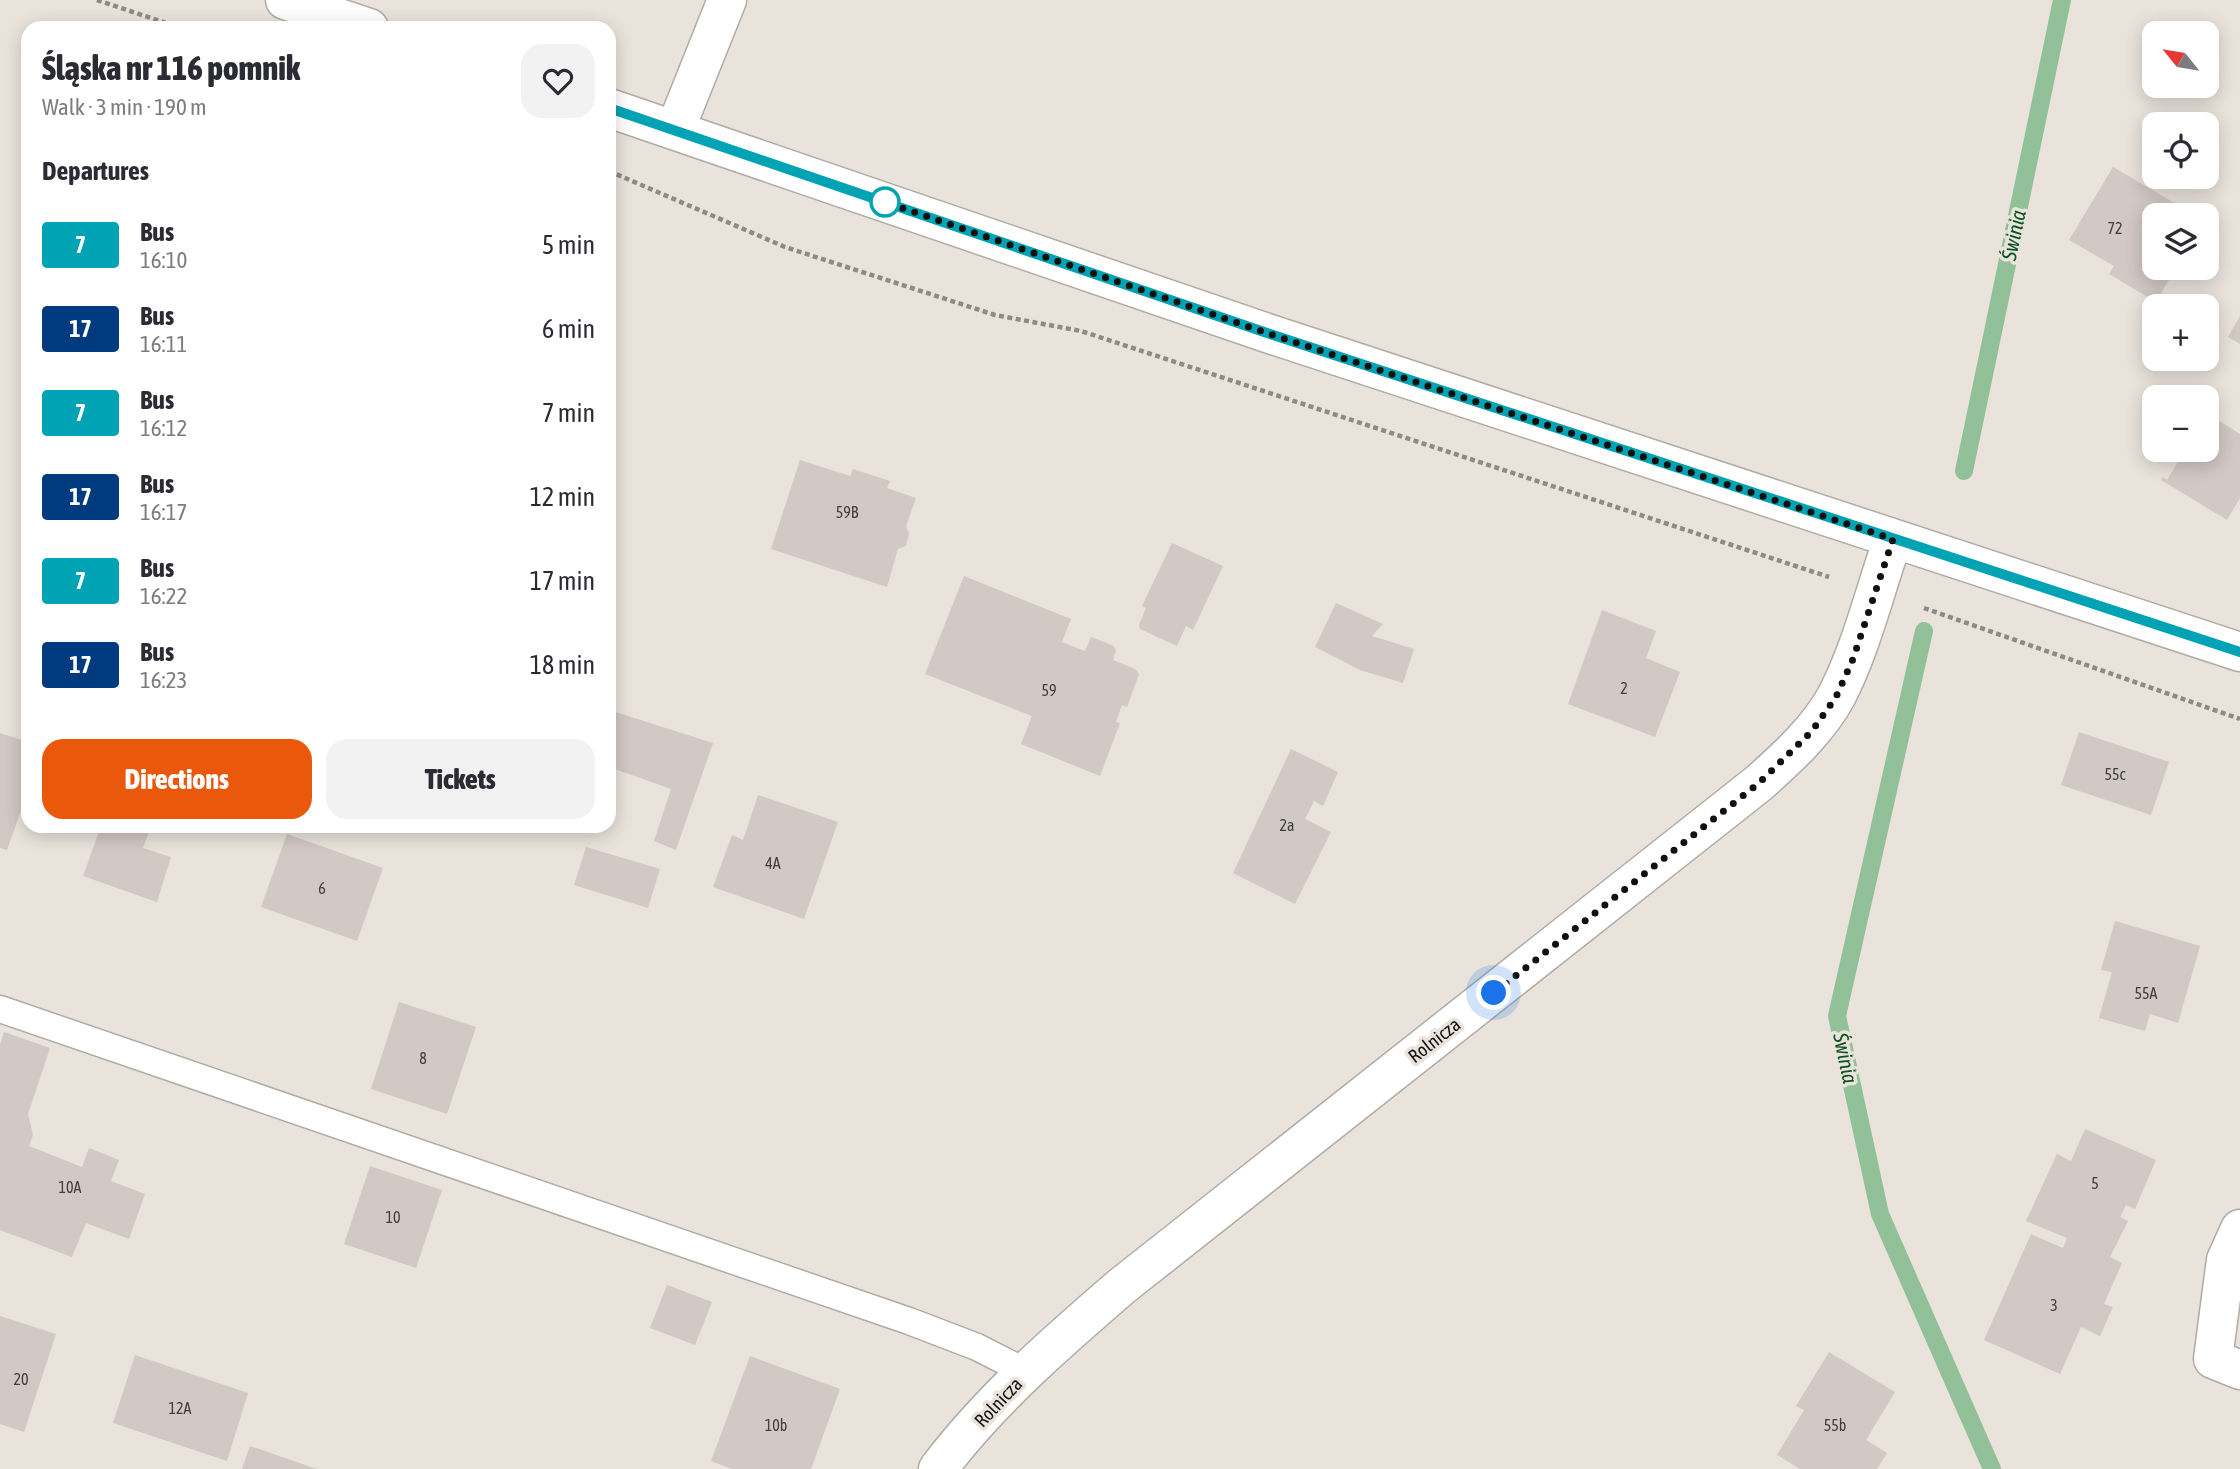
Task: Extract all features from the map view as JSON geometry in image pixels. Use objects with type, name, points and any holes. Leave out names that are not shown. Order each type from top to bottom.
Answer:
[{"type":"street","points":[[285,0],[348,21]]},
{"type":"street","points":[[675,130],[727,0]]},
{"type":"street","points":[[616,110],[1270,334],[2240,652]]},
{"type":"street","name":"Rolnicza","points":[[938,1469],[984,1415],[1026,1372],[1122,1286],[1780,764],[1812,731],[1836,697],[1853,659],[1893,539]]},
{"type":"street","points":[[2227,1365],[2226,1260],[2240,1229]]},
{"type":"lane","points":[[0,1009],[909,1321],[977,1347],[1026,1372]]},
{"type":"path","points":[[97,0],[160,21]]},
{"type":"path","points":[[616,174],[785,247],[995,315],[1081,331],[1875,592],[2240,719]]},
{"type":"building","points":[[2113,167],[2142,184],[2142,189],[2151,189],[2174,203],[2142,203],[2142,280],[2169,280],[2161,294],[2143,294],[2109,274],[2114,266],[2069,240]]},
{"type":"building","points":[[2240,316],[2240,344],[2228,337]]},
{"type":"building","points":[[2219,421],[2240,434],[2240,498],[2227,520],[2161,480],[2163,477],[2167,480],[2178,462],[2219,462]]},
{"type":"building","points":[[800,460],[850,476],[853,469],[890,481],[887,488],[916,498],[906,526],[909,534],[906,546],[898,549],[887,587],[771,549]]},
{"type":"building","points":[[1172,543],[1223,566],[1193,630],[1186,626],[1177,646],[1140,629],[1139,625],[1146,608],[1142,606]]},
{"type":"building","points":[[964,576],[1071,619],[1062,642],[1085,651],[1091,637],[1114,646],[1116,651],[1113,660],[1135,669],[1139,674],[1127,707],[1122,705],[1116,722],[1120,723],[1100,776],[1021,744],[1032,716],[925,674]]},
{"type":"building","points":[[1336,603],[1383,624],[1372,636],[1414,649],[1403,683],[1360,670],[1315,647]]},
{"type":"building","points":[[1602,610],[1656,631],[1646,658],[1680,672],[1655,737],[1568,704]]},
{"type":"building","points":[[616,712],[713,743],[676,850],[654,841],[671,789],[616,769]]},
{"type":"building","points":[[2079,732],[2169,762],[2151,815],[2061,785]]},
{"type":"building","points":[[0,733],[21,740],[21,811],[7,850],[0,848]]},
{"type":"building","points":[[1291,749],[1338,772],[1323,806],[1314,801],[1305,819],[1331,832],[1295,904],[1233,873]]},
{"type":"building","points":[[758,795],[838,822],[804,919],[713,887],[732,835],[743,840]]},
{"type":"building","points":[[98,833],[149,833],[143,848],[171,857],[157,902],[83,876]]},
{"type":"building","points":[[287,834],[383,868],[357,941],[261,907]]},
{"type":"building","points":[[586,847],[660,869],[648,908],[574,885]]},
{"type":"building","points":[[2115,921],[2200,946],[2178,1023],[2150,1014],[2145,1031],[2099,1018],[2112,972],[2101,970]]},
{"type":"building","points":[[399,1002],[476,1027],[447,1114],[371,1089]]},
{"type":"building","points":[[4,1032],[50,1048],[28,1114],[33,1135],[29,1146],[82,1167],[89,1148],[119,1160],[111,1181],[145,1194],[129,1239],[86,1223],[72,1257],[0,1230],[0,1045]]},
{"type":"building","points":[[2085,1129],[2156,1160],[2135,1209],[2126,1205],[2120,1217],[2128,1221],[2110,1257],[2122,1263],[2104,1304],[2113,1307],[2100,1336],[2081,1327],[2060,1374],[1984,1340],[2031,1234],[2063,1248],[2067,1238],[2026,1221],[2057,1154],[2071,1161]]},
{"type":"building","points":[[370,1166],[442,1190],[416,1268],[344,1244]]},
{"type":"building","points":[[667,1285],[712,1302],[695,1345],[650,1328]]},
{"type":"building","points":[[0,1316],[56,1334],[24,1432],[0,1424]]},
{"type":"building","points":[[1829,1352],[1895,1392],[1866,1440],[1887,1453],[1877,1469],[1800,1469],[1777,1455],[1804,1410],[1796,1406]]},
{"type":"building","points":[[135,1355],[248,1393],[227,1461],[113,1423]]},
{"type":"building","points":[[750,1356],[840,1389],[811,1469],[732,1469],[711,1461]]},
{"type":"building","points":[[250,1446],[317,1469],[242,1469]]},
{"type":"waterway","name":"Świnia","points":[[1964,471],[2062,0]]},
{"type":"waterway","name":"Świnia","points":[[1924,631],[1837,1016],[1880,1214],[1992,1469]]},
{"type":"bus line","name":"7","points":[[616,110],[1270,334],[2240,652]]},
{"type":"route","points":[[885,202],[882,201],[1270,334],[1893,539],[1853,659],[1836,697],[1812,731],[1759,783],[1494,993]]}]
